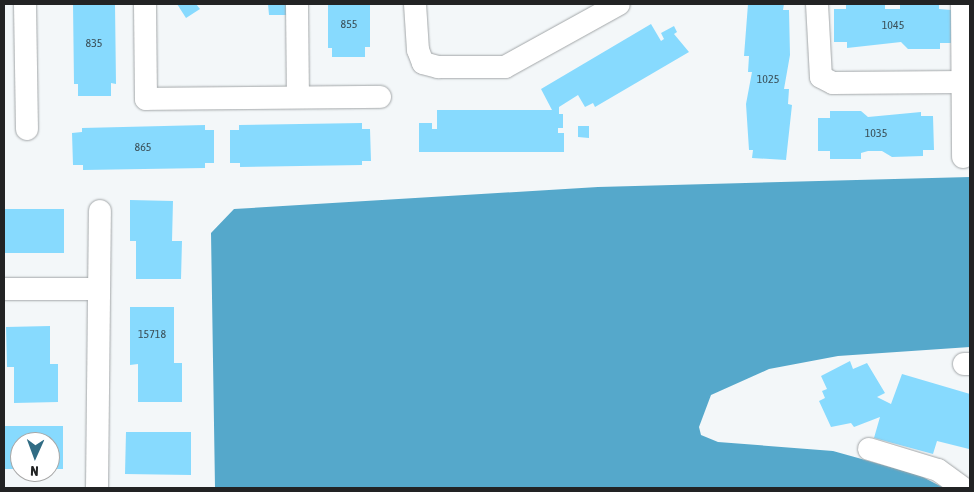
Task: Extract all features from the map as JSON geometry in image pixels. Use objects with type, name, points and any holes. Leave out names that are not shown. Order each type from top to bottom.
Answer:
[{"type":"street","points":[[25,4],[27,129]]},
{"type":"street","points":[[145,4],[146,99],[380,97]]},
{"type":"street","points":[[297,4],[298,98]]},
{"type":"street","points":[[416,4],[418,50],[423,62],[438,67],[505,67],[619,4]]},
{"type":"street","points":[[816,4],[821,77],[833,83],[963,82]]},
{"type":"street","points":[[962,4],[963,157]]},
{"type":"street","points":[[97,488],[100,211]]},
{"type":"street","points":[[4,289],[99,289]]},
{"type":"street","points":[[869,449],[938,470],[963,488]]},
{"type":"water","points":[[970,177],[970,347],[838,356],[769,369],[711,395],[699,427],[701,435],[718,442],[833,451],[919,475],[944,488],[215,488],[211,233],[234,209],[598,187]]},
{"type":"building","points":[[73,4],[115,4],[116,84],[111,83],[111,96],[78,96],[78,84],[74,84]]},
{"type":"building","points":[[177,4],[196,4],[200,9],[186,18]]},
{"type":"building","points":[[268,4],[287,4],[287,15],[269,15]]},
{"type":"building","points":[[328,4],[370,4],[370,47],[365,47],[365,57],[332,57],[332,48],[328,48]]},
{"type":"building","points":[[748,4],[784,4],[783,10],[789,10],[790,55],[784,89],[789,89],[788,104],[792,105],[786,160],[752,158],[753,150],[749,150],[746,104],[752,72],[748,72],[749,56],[744,56]]},
{"type":"building","points":[[846,4],[885,4],[885,9],[900,9],[900,4],[939,4],[939,9],[951,10],[951,43],[940,43],[940,49],[908,49],[901,42],[847,48],[847,42],[834,42],[834,9],[846,9]]},
{"type":"building","points":[[651,24],[661,41],[664,39],[661,33],[674,26],[677,32],[674,34],[689,52],[595,107],[593,103],[585,107],[578,95],[559,107],[559,114],[563,114],[563,128],[558,128],[558,133],[564,133],[564,152],[419,152],[419,123],[432,123],[432,129],[437,129],[437,110],[552,110],[541,89]]},
{"type":"building","points":[[830,111],[861,111],[868,117],[921,112],[921,116],[933,116],[934,150],[923,150],[923,156],[892,157],[882,151],[868,151],[861,153],[861,159],[830,159],[830,151],[818,151],[818,118],[830,118]]},
{"type":"building","points":[[362,123],[362,129],[370,129],[371,161],[362,161],[362,165],[240,167],[240,163],[230,163],[230,130],[239,130],[239,125]]},
{"type":"building","points":[[205,125],[205,130],[214,130],[214,163],[205,163],[205,168],[83,170],[83,165],[73,165],[72,133],[82,132],[82,128]]},
{"type":"building","points":[[578,126],[589,126],[589,138],[578,137]]},
{"type":"building","points":[[130,200],[173,201],[172,241],[182,241],[181,279],[136,279],[136,241],[130,241]]},
{"type":"building","points":[[4,209],[64,209],[64,253],[4,253]]},
{"type":"building","points":[[130,307],[174,307],[174,363],[182,363],[182,402],[138,402],[138,364],[130,365]]},
{"type":"building","points":[[50,326],[50,364],[58,364],[58,402],[14,403],[14,367],[7,367],[6,327]]},
{"type":"building","points":[[850,361],[853,369],[867,363],[885,393],[877,397],[891,404],[902,374],[970,394],[969,449],[937,441],[933,454],[874,438],[880,417],[854,427],[851,423],[831,427],[819,401],[825,398],[822,391],[827,389],[821,376]]},
{"type":"building","points":[[4,426],[63,426],[63,469],[60,469],[60,432],[10,432],[10,469],[4,469]]},
{"type":"building","points":[[126,432],[191,432],[191,475],[125,474]]}]
